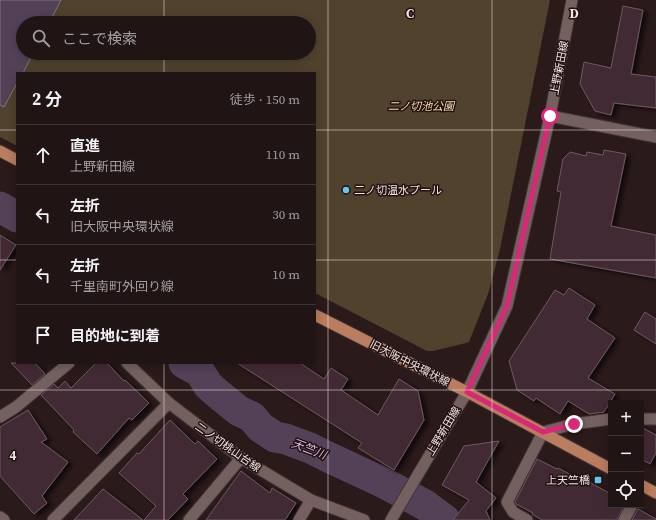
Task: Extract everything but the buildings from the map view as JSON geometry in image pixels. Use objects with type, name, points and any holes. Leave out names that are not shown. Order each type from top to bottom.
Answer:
[{"type":"main road","points":[[0,151],[16,159]]},
{"type":"main road","name":"旧大阪中央環状線","points":[[316,316],[467,392],[608,466]]},
{"type":"main road","points":[[644,488],[656,493]]},
{"type":"street","name":"上野新田線","points":[[393,518],[467,392],[507,306],[550,116],[572,0]]},
{"type":"street","points":[[550,116],[656,136]]},
{"type":"street","points":[[0,417],[16,407],[68,364]]},
{"type":"street","name":"二ノ切桃山台線","points":[[128,364],[169,403],[241,458],[311,500],[364,520]]},
{"type":"street","points":[[53,520],[169,403]]},
{"type":"street","points":[[527,520],[513,512],[507,502],[543,432],[574,424],[608,419]]},
{"type":"street","points":[[644,419],[656,419]]},
{"type":"street","points":[[189,520],[241,458]]},
{"type":"street","points":[[299,520],[311,500]]},
{"type":"street","points":[[624,520],[630,508]]},
{"type":"street","points":[[0,516],[4,520]]},
{"type":"green space","name":"二ノ切池公園","points":[[0,0],[550,0],[500,249],[488,294],[469,342],[466,343],[433,351],[427,351],[316,294],[316,72],[16,72],[16,145],[0,137]]},
{"type":"shaded area","points":[[0,0],[61,0],[53,16],[16,16],[16,60],[30,60],[24,72],[16,72],[16,85],[4,107],[0,105]]},
{"type":"waterway","name":"天竺川","points":[[0,207],[16,216]]},
{"type":"waterway","name":"天竺川","points":[[186,364],[200,372],[208,385],[218,394],[239,411],[252,417],[260,427],[275,437],[286,439],[310,448],[386,484],[425,505],[445,520]]},
{"type":"place","name":"二ノ切温水プール","points":[[346,190]]},
{"type":"place","name":"上天竺橋","points":[[598,480]]},
{"type":"route","points":[[550,116],[507,306],[467,392],[543,432],[574,424]]}]
